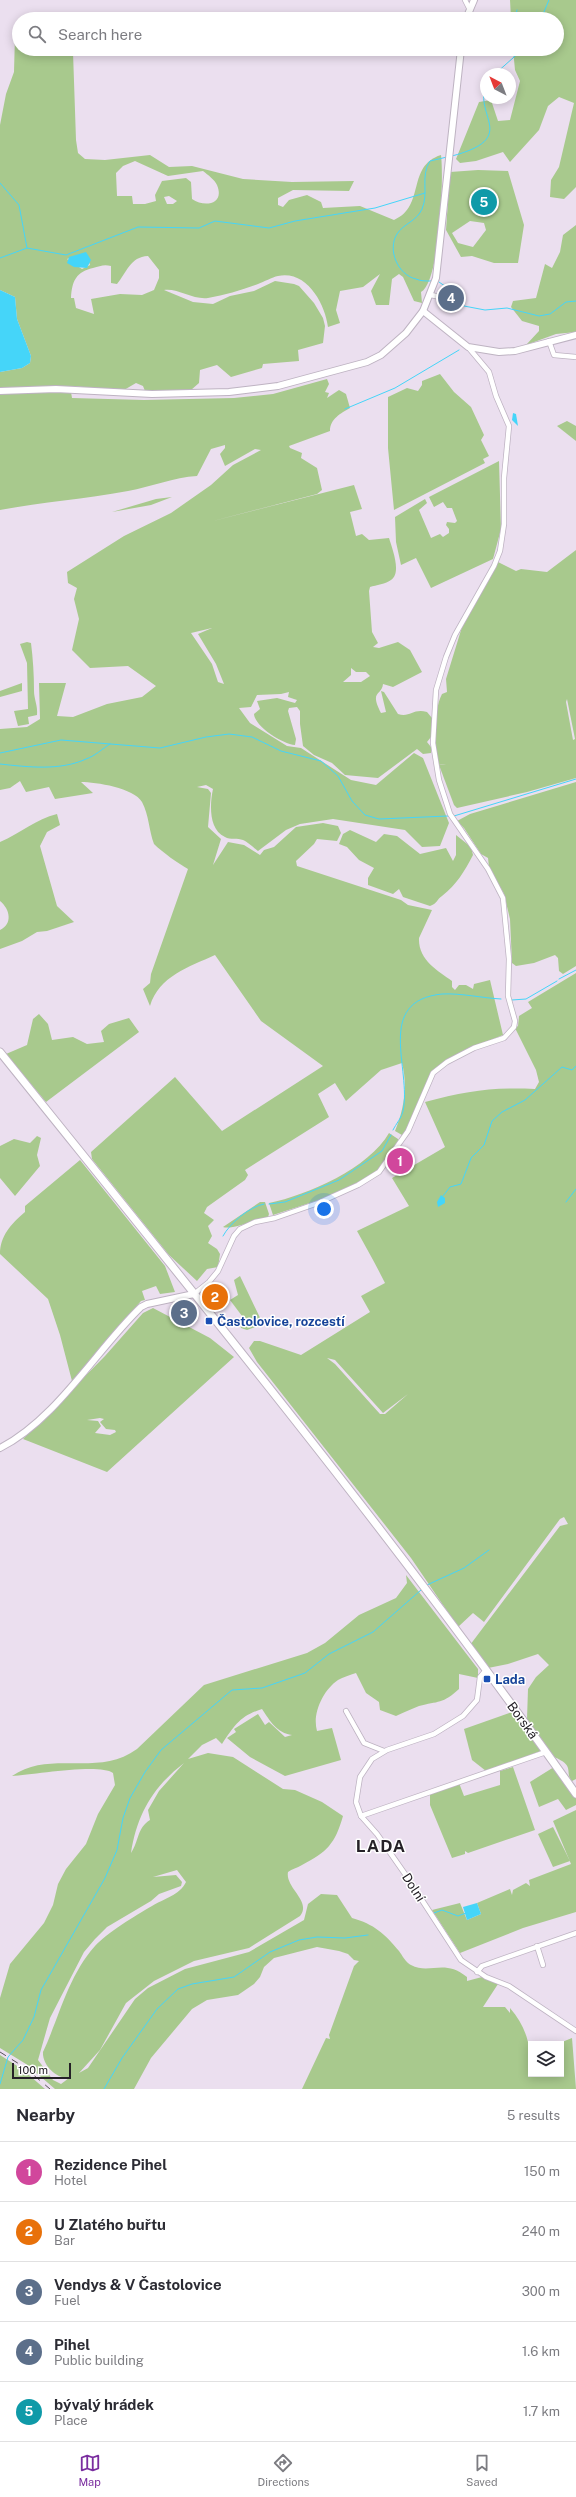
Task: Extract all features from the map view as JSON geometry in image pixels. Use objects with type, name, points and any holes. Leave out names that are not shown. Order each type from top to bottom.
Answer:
[{"type":"main road","name":"Borská","points":[[0,1052],[333,1466],[455,1628],[576,1794]]},
{"type":"street","points":[[465,0],[470,8]]},
{"type":"street","points":[[469,12],[474,0]]},
{"type":"street","points":[[0,391],[56,389],[152,394],[267,389],[367,362],[381,355],[406,333],[423,312],[431,295],[440,253],[449,153],[460,56]]},
{"type":"street","points":[[431,295],[444,298],[453,292]]},
{"type":"street","points":[[0,1448],[20,1436],[38,1421],[98,1358],[141,1307],[147,1304],[194,1294],[209,1282],[218,1271],[234,1236],[240,1229],[255,1222],[275,1218],[318,1203],[358,1185],[378,1172],[408,1131],[433,1074],[447,1062],[474,1048],[504,1038],[514,1027],[515,1021],[508,996],[509,959],[503,898],[488,869],[450,814],[433,750],[433,720],[438,681],[455,635],[494,566],[500,551],[504,524],[504,478],[510,441],[509,426],[496,396],[489,372],[468,347],[423,312]]},
{"type":"street","points":[[468,347],[506,353],[576,335]]},
{"type":"street","points":[[549,342],[554,355],[576,357]]},
{"type":"street","points":[[486,1670],[480,1677],[477,1700],[463,1716],[426,1738],[384,1751],[368,1763],[357,1785],[356,1802],[360,1816],[546,1752]]},
{"type":"street","points":[[346,1711],[364,1743],[384,1751]]},
{"type":"street","name":"Dolní","points":[[360,1816],[377,1834],[403,1870],[457,1955],[477,1972],[509,1986],[576,2031]]},
{"type":"street","points":[[477,1972],[482,1966],[576,1933]]},
{"type":"street","points":[[537,1946],[544,1965]]},
{"type":"green space","points":[[510,0],[576,0],[576,187],[564,199],[550,197],[551,180],[559,167],[574,103],[559,97],[548,106],[539,130],[510,162],[503,152],[476,161],[460,163],[456,159],[479,102],[480,104],[492,104],[498,121],[510,120],[514,104],[516,104],[516,97],[520,81],[515,68],[514,56],[564,56],[564,12],[511,12]]},
{"type":"green space","points":[[14,56],[73,56],[76,140],[78,153],[85,159],[105,160],[150,155],[169,167],[192,166],[243,179],[292,182],[354,181],[349,191],[293,190],[278,198],[278,205],[283,207],[289,200],[307,195],[321,202],[323,208],[360,206],[394,220],[404,214],[410,205],[423,168],[430,160],[441,155],[442,185],[439,228],[433,270],[427,284],[421,292],[422,303],[414,301],[403,277],[399,274],[392,279],[389,305],[376,305],[371,291],[380,274],[363,287],[340,291],[336,310],[340,323],[328,327],[319,299],[306,283],[298,278],[278,276],[240,290],[208,298],[164,290],[193,302],[213,304],[230,296],[254,291],[275,281],[294,284],[299,286],[314,303],[323,318],[325,326],[323,343],[298,350],[299,361],[263,364],[262,368],[231,377],[217,365],[200,370],[199,383],[191,390],[145,391],[143,386],[136,383],[124,390],[70,386],[72,398],[144,400],[234,398],[273,394],[327,379],[329,384],[325,392],[329,393],[327,398],[339,390],[346,394],[350,408],[334,420],[330,427],[330,431],[289,446],[290,448],[302,453],[301,458],[317,468],[322,490],[317,494],[209,522],[354,485],[362,509],[350,512],[356,536],[362,534],[369,540],[389,538],[396,566],[396,572],[391,580],[370,587],[372,632],[378,643],[373,647],[379,648],[398,642],[410,650],[422,672],[393,687],[383,684],[381,690],[377,694],[376,700],[381,713],[386,712],[381,691],[384,692],[398,714],[406,715],[418,711],[427,712],[432,718],[431,737],[427,742],[431,747],[431,753],[423,754],[417,749],[378,778],[345,775],[332,763],[314,755],[303,746],[300,711],[297,707],[289,708],[288,711],[296,739],[295,745],[284,742],[270,734],[259,724],[254,714],[260,709],[257,701],[277,698],[295,703],[297,700],[288,697],[289,692],[281,694],[257,695],[251,707],[239,708],[250,723],[287,746],[301,748],[351,780],[376,785],[414,753],[423,758],[449,823],[440,846],[422,847],[405,830],[333,819],[300,824],[286,830],[258,851],[243,840],[227,838],[219,833],[213,822],[211,808],[213,789],[206,785],[197,787],[208,789],[211,793],[208,827],[221,839],[213,865],[228,842],[244,845],[260,855],[264,850],[274,847],[296,827],[323,823],[338,826],[341,833],[337,841],[317,839],[314,844],[296,861],[297,866],[401,900],[408,905],[432,910],[419,938],[422,953],[425,959],[452,981],[452,987],[455,990],[459,985],[466,985],[473,989],[474,984],[490,980],[503,1035],[469,1049],[432,1071],[406,1132],[402,1135],[395,1131],[403,1106],[405,1089],[402,1063],[381,1070],[346,1101],[335,1083],[318,1094],[329,1117],[245,1170],[248,1175],[245,1180],[207,1207],[204,1213],[214,1220],[208,1226],[212,1236],[208,1243],[217,1249],[220,1254],[218,1267],[207,1269],[197,1281],[169,1255],[92,1159],[91,1152],[175,1077],[222,1131],[323,1066],[261,1021],[215,955],[185,968],[168,980],[160,987],[150,1006],[143,989],[150,983],[151,974],[188,869],[161,851],[154,844],[142,802],[138,797],[131,793],[96,783],[81,782],[93,793],[55,799],[49,787],[26,792],[20,781],[10,788],[0,790],[0,729],[27,727],[40,719],[39,683],[66,683],[57,716],[73,717],[107,704],[142,697],[156,686],[128,666],[90,668],[72,650],[79,619],[74,599],[77,588],[68,583],[67,572],[124,536],[171,513],[211,485],[233,465],[261,450],[255,449],[225,466],[220,454],[225,448],[225,445],[211,449],[197,476],[180,478],[112,494],[0,510],[0,372],[22,368],[30,363],[31,356],[17,319],[15,297],[0,290],[0,125],[6,94],[14,72]],"holes":[[[135,161],[168,176],[203,171],[216,183],[219,191],[218,196],[216,200],[208,204],[197,202],[192,199],[191,182],[186,178],[162,181],[155,195],[156,201],[145,204],[133,204],[132,196],[117,196],[116,173],[123,166]],[[169,196],[177,201],[173,204],[167,204],[164,197]],[[86,253],[90,265],[82,269],[67,259]],[[148,256],[159,270],[159,278],[154,290],[142,295],[120,294],[91,299],[94,314],[76,308],[74,298],[71,298],[72,287],[76,278],[83,272],[100,266],[111,266],[111,283],[117,284],[133,262],[137,259]],[[212,628],[198,634],[216,664],[224,684],[218,682],[212,664],[191,633]],[[351,668],[356,672],[366,672],[370,676],[361,682],[343,682],[351,675]]]},
{"type":"green space","points":[[478,170],[508,171],[524,225],[518,263],[494,263],[472,256],[461,257],[446,230],[450,172]],"holes":[[[470,221],[484,223],[486,230],[473,247],[458,243],[452,233]]]},
{"type":"green space","points":[[576,225],[576,332],[556,334],[526,345],[539,331],[539,326],[522,321],[511,307],[513,301],[536,298],[545,264],[552,268],[560,252],[563,235]]},
{"type":"green space","points":[[440,374],[454,392],[471,407],[484,435],[481,440],[489,456],[483,459],[485,463],[394,510],[388,448],[388,397],[407,388],[418,391],[422,385],[422,381]]},
{"type":"green space","points":[[567,421],[576,426],[576,441],[557,426]]},
{"type":"green space","points":[[499,461],[501,529],[493,559],[431,588],[416,558],[401,565],[396,542],[395,517],[425,499],[427,503],[419,510],[431,538],[440,534],[443,537],[449,533],[449,529],[446,525],[447,522],[455,523],[457,521],[452,508],[447,508],[443,502],[434,507],[429,497]]},
{"type":"green space","points":[[172,497],[151,505],[112,512],[156,499]]},
{"type":"green space","points":[[576,550],[576,778],[527,792],[457,808],[454,805],[439,765],[446,764],[438,765],[436,748],[436,719],[439,701],[442,694],[447,692],[446,679],[462,627],[498,562],[516,571],[521,569],[547,572]],"holes":[[[567,699],[575,739],[573,740],[566,702]]]},
{"type":"green space","points":[[27,642],[31,643],[34,694],[37,715],[28,717],[29,724],[18,726],[14,711],[28,709],[27,663],[20,644]]},
{"type":"green space","points":[[22,683],[22,691],[0,697],[0,691]]},
{"type":"green space","points":[[576,782],[576,966],[563,974],[559,971],[558,958],[555,955],[534,963],[516,966],[512,963],[510,919],[504,894],[489,867],[488,858],[481,854],[464,828],[457,821],[470,814]]},
{"type":"green space","points":[[57,814],[60,825],[47,832],[40,846],[57,906],[74,922],[47,931],[37,932],[22,941],[0,949],[0,930],[7,924],[9,916],[6,908],[0,901],[0,842],[42,819]]},
{"type":"green space","points":[[350,830],[376,842],[384,834],[397,836],[420,854],[446,848],[453,861],[456,855],[456,835],[471,847],[473,855],[456,882],[436,903],[430,906],[403,897],[399,889],[393,894],[368,885],[368,878],[374,868],[359,860],[347,847],[339,844],[343,834]]},
{"type":"green space","points":[[576,973],[576,1779],[572,1781],[565,1763],[554,1757],[527,1719],[528,1689],[536,1677],[549,1665],[538,1654],[508,1664],[488,1668],[470,1645],[560,1526],[568,1524],[564,1517],[560,1519],[484,1622],[473,1613],[458,1627],[411,1558],[257,1362],[249,1348],[254,1341],[260,1341],[301,1355],[370,1312],[361,1296],[385,1283],[357,1231],[409,1206],[392,1178],[445,1147],[425,1102],[453,1095],[492,1089],[535,1089],[539,1082],[536,1070],[515,1028],[518,1026],[519,1016],[532,1008],[528,1002]],"holes":[[[327,1358],[335,1360],[383,1413],[408,1394],[385,1414],[380,1414],[335,1364]]]},
{"type":"green space","points":[[39,1014],[48,1024],[52,1040],[73,1037],[87,1044],[104,1042],[101,1031],[109,1024],[129,1018],[139,1032],[46,1102],[6,1054],[27,1045],[33,1019]]},
{"type":"green space","points":[[389,1133],[398,1139],[398,1142],[379,1170],[361,1181],[319,1200],[273,1215],[269,1203],[301,1194],[336,1178],[367,1158],[380,1146]]},
{"type":"green space","points":[[37,1136],[41,1138],[37,1155],[40,1166],[15,1196],[0,1178],[0,1146],[14,1139],[30,1143]]},
{"type":"green space","points":[[80,1160],[165,1266],[175,1292],[160,1294],[156,1286],[142,1291],[145,1300],[141,1301],[72,1381],[60,1335],[48,1299],[0,1254],[0,1248],[7,1231],[25,1212],[25,1206]]},
{"type":"green space","points":[[260,1202],[265,1202],[269,1214],[268,1217],[238,1226],[227,1228],[223,1227]]},
{"type":"green space","points":[[240,1276],[263,1324],[247,1330],[241,1328],[240,1324],[243,1323],[242,1316],[230,1300],[238,1295],[234,1280]]},
{"type":"green space","points":[[153,1308],[210,1338],[234,1357],[107,1472],[23,1439],[105,1356],[143,1313]],"holes":[[[100,1418],[104,1419],[100,1422],[106,1429],[115,1430],[116,1432],[110,1435],[95,1433],[101,1426],[98,1421],[87,1420]]]},
{"type":"green space","points":[[406,1575],[478,1669],[478,1678],[459,1674],[459,1689],[449,1697],[444,1700],[419,1706],[396,1716],[380,1710],[379,1702],[366,1693],[356,1673],[340,1679],[333,1684],[323,1696],[317,1710],[316,1724],[317,1731],[332,1728],[341,1760],[285,1776],[250,1757],[227,1738],[236,1732],[234,1729],[258,1714],[265,1725],[269,1722],[285,1737],[292,1735],[278,1729],[262,1709],[243,1718],[239,1722],[222,1744],[216,1738],[202,1745],[188,1759],[208,1753],[233,1757],[283,1789],[295,1790],[322,1802],[343,1816],[337,1834],[329,1846],[318,1856],[288,1872],[290,1884],[303,1905],[303,1910],[300,1916],[249,1948],[194,1961],[154,1981],[126,2003],[100,2050],[79,2073],[88,2068],[135,1999],[148,1988],[185,1969],[249,1952],[304,1920],[308,1904],[321,1894],[337,1895],[352,1918],[367,1923],[378,1930],[389,1940],[409,1964],[418,1968],[444,1967],[459,1971],[467,1977],[467,1981],[482,1977],[498,1984],[483,2007],[505,2007],[510,2013],[510,2008],[516,2016],[525,2031],[528,2043],[528,2077],[564,2077],[564,2041],[572,2038],[576,2089],[302,2089],[326,2038],[330,2039],[329,2035],[354,1966],[359,1961],[354,1960],[348,1954],[339,1951],[317,1947],[274,1958],[264,1967],[260,1977],[254,1984],[238,1995],[207,2000],[192,2009],[151,2058],[134,2089],[55,2089],[26,2064],[0,2048],[0,1998],[10,1964],[44,1923],[53,1905],[58,1884],[66,1869],[86,1844],[98,1814],[115,1785],[113,1773],[106,1770],[80,1769],[12,1776],[27,1768],[42,1764],[106,1762],[122,1757],[137,1749],[204,1685],[307,1653],[325,1643],[359,1615],[396,1598],[407,1583]],"holes":[[[184,1763],[159,1791],[148,1810],[150,1820],[140,1831],[136,1844],[131,1853],[137,1826],[148,1802],[163,1782]],[[177,1870],[186,1882],[180,1890],[171,1896],[156,1903],[122,1924],[100,1941],[86,1958],[71,1984],[43,2052],[45,2062],[51,2070],[55,2074],[64,2078],[69,2078],[61,2084],[53,2080],[38,2060],[50,2018],[84,1952],[107,1927],[151,1901],[159,1894],[181,1886],[182,1882],[176,1875],[153,1877]]]},
{"type":"green space","points":[[512,1712],[541,1751],[486,1771],[472,1760],[464,1729]]},
{"type":"green space","points":[[513,1767],[535,1830],[468,1853],[465,1851],[465,1854],[452,1858],[430,1805],[430,1794],[459,1783],[464,1796],[500,1785],[500,1771]]},
{"type":"green space","points":[[554,1767],[576,1797],[576,1805],[566,1810],[558,1799],[539,1807],[530,1782]]},
{"type":"green space","points":[[576,1810],[576,1912],[523,1928],[460,1953],[432,1910],[460,1903],[467,1920],[481,1914],[477,1903],[510,1889],[512,1895],[513,1890],[526,1883],[530,1886],[529,1880],[571,1864],[553,1821]]},
{"type":"green space","points":[[553,1827],[570,1861],[553,1867],[538,1834]]},
{"type":"green space","points":[[0,2055],[22,2069],[45,2089],[0,2089]]},
{"type":"water","points":[[86,252],[91,260],[87,268],[74,267],[67,263],[69,257]]},
{"type":"water","points":[[0,290],[15,297],[17,319],[31,356],[30,363],[22,368],[0,372]]},
{"type":"water","points":[[513,413],[516,414],[518,426],[512,420]]},
{"type":"water","points":[[441,1195],[445,1198],[445,1203],[438,1207],[437,1202]]},
{"type":"water","points":[[477,1903],[481,1914],[467,1920],[463,1907]]},
{"type":"waterway","points":[[544,12],[549,0]]},
{"type":"waterway","points":[[502,68],[515,56]]},
{"type":"waterway","points":[[452,156],[472,149],[484,142],[489,134],[490,125],[485,104]]},
{"type":"waterway","points":[[431,281],[418,280],[404,273],[396,261],[393,247],[397,234],[417,217],[422,209],[425,197],[425,179],[427,167],[430,161],[447,157]]},
{"type":"waterway","points":[[0,183],[19,205],[27,248]]},
{"type":"waterway","points":[[0,258],[27,248],[66,255],[138,227],[199,228],[215,221],[269,228],[295,221],[375,208],[425,193]]},
{"type":"waterway","points":[[439,282],[452,291]]},
{"type":"waterway","points":[[454,294],[464,306],[485,310],[507,308],[539,316],[550,314],[566,302],[576,301]]},
{"type":"waterway","points":[[345,409],[395,388],[459,350]]},
{"type":"waterway","points":[[0,753],[61,740],[160,748],[206,737],[229,734],[252,737],[281,751],[321,761],[338,776],[352,801],[365,815],[379,819],[448,816]]},
{"type":"waterway","points":[[0,764],[55,767],[76,763],[89,758],[110,744]]},
{"type":"waterway","points":[[454,816],[576,779]]},
{"type":"waterway","points":[[559,979],[576,970]]},
{"type":"waterway","points":[[512,1000],[526,999],[557,981]]},
{"type":"waterway","points":[[393,1130],[403,1111],[404,1094],[400,1039],[402,1023],[408,1009],[421,999],[442,994],[457,994],[501,999]]},
{"type":"waterway","points":[[443,1196],[450,1187],[461,1184],[471,1158],[484,1145],[492,1121],[502,1112],[525,1100],[562,1067],[572,1070],[576,1066]]},
{"type":"waterway","points":[[269,1204],[285,1202],[339,1180],[382,1151],[391,1135]]},
{"type":"waterway","points":[[566,1202],[576,1189]]},
{"type":"waterway","points":[[223,1236],[240,1216],[252,1208],[264,1204]]},
{"type":"waterway","points":[[427,1585],[464,1568],[489,1550]]},
{"type":"waterway","points":[[0,2084],[8,2057],[23,2040],[34,2017],[41,1990],[105,1878],[117,1850],[123,1818],[130,1798],[145,1772],[161,1750],[232,1690],[262,1688],[305,1673],[329,1654],[373,1632],[421,1590]]},
{"type":"waterway","points":[[434,1913],[442,1910],[458,1916],[466,1913]]},
{"type":"waterway","points":[[104,2089],[122,2058],[157,2009],[178,1989],[192,1984],[234,1977],[270,1952],[299,1940],[317,1937],[345,1938],[368,1935]]},
{"type":"railway","points":[[0,2052],[24,2067],[50,2089]]},
{"type":"place","name":"bývalý hrádek","points":[[484,202]]},
{"type":"place","name":"Pihel","points":[[451,298]]},
{"type":"place","name":"Rezidence Pihel","points":[[400,1161]]},
{"type":"place","name":"U Zlatého buřtu","points":[[215,1297]]},
{"type":"place","name":"Vendys & V Častolovice","points":[[184,1313]]},
{"type":"place","name":"Častolovice, rozcestí","points":[[209,1321]]},
{"type":"place","name":"Lada","points":[[487,1679]]},
{"type":"district","name":"LADA","points":[[381,1846]]}]
